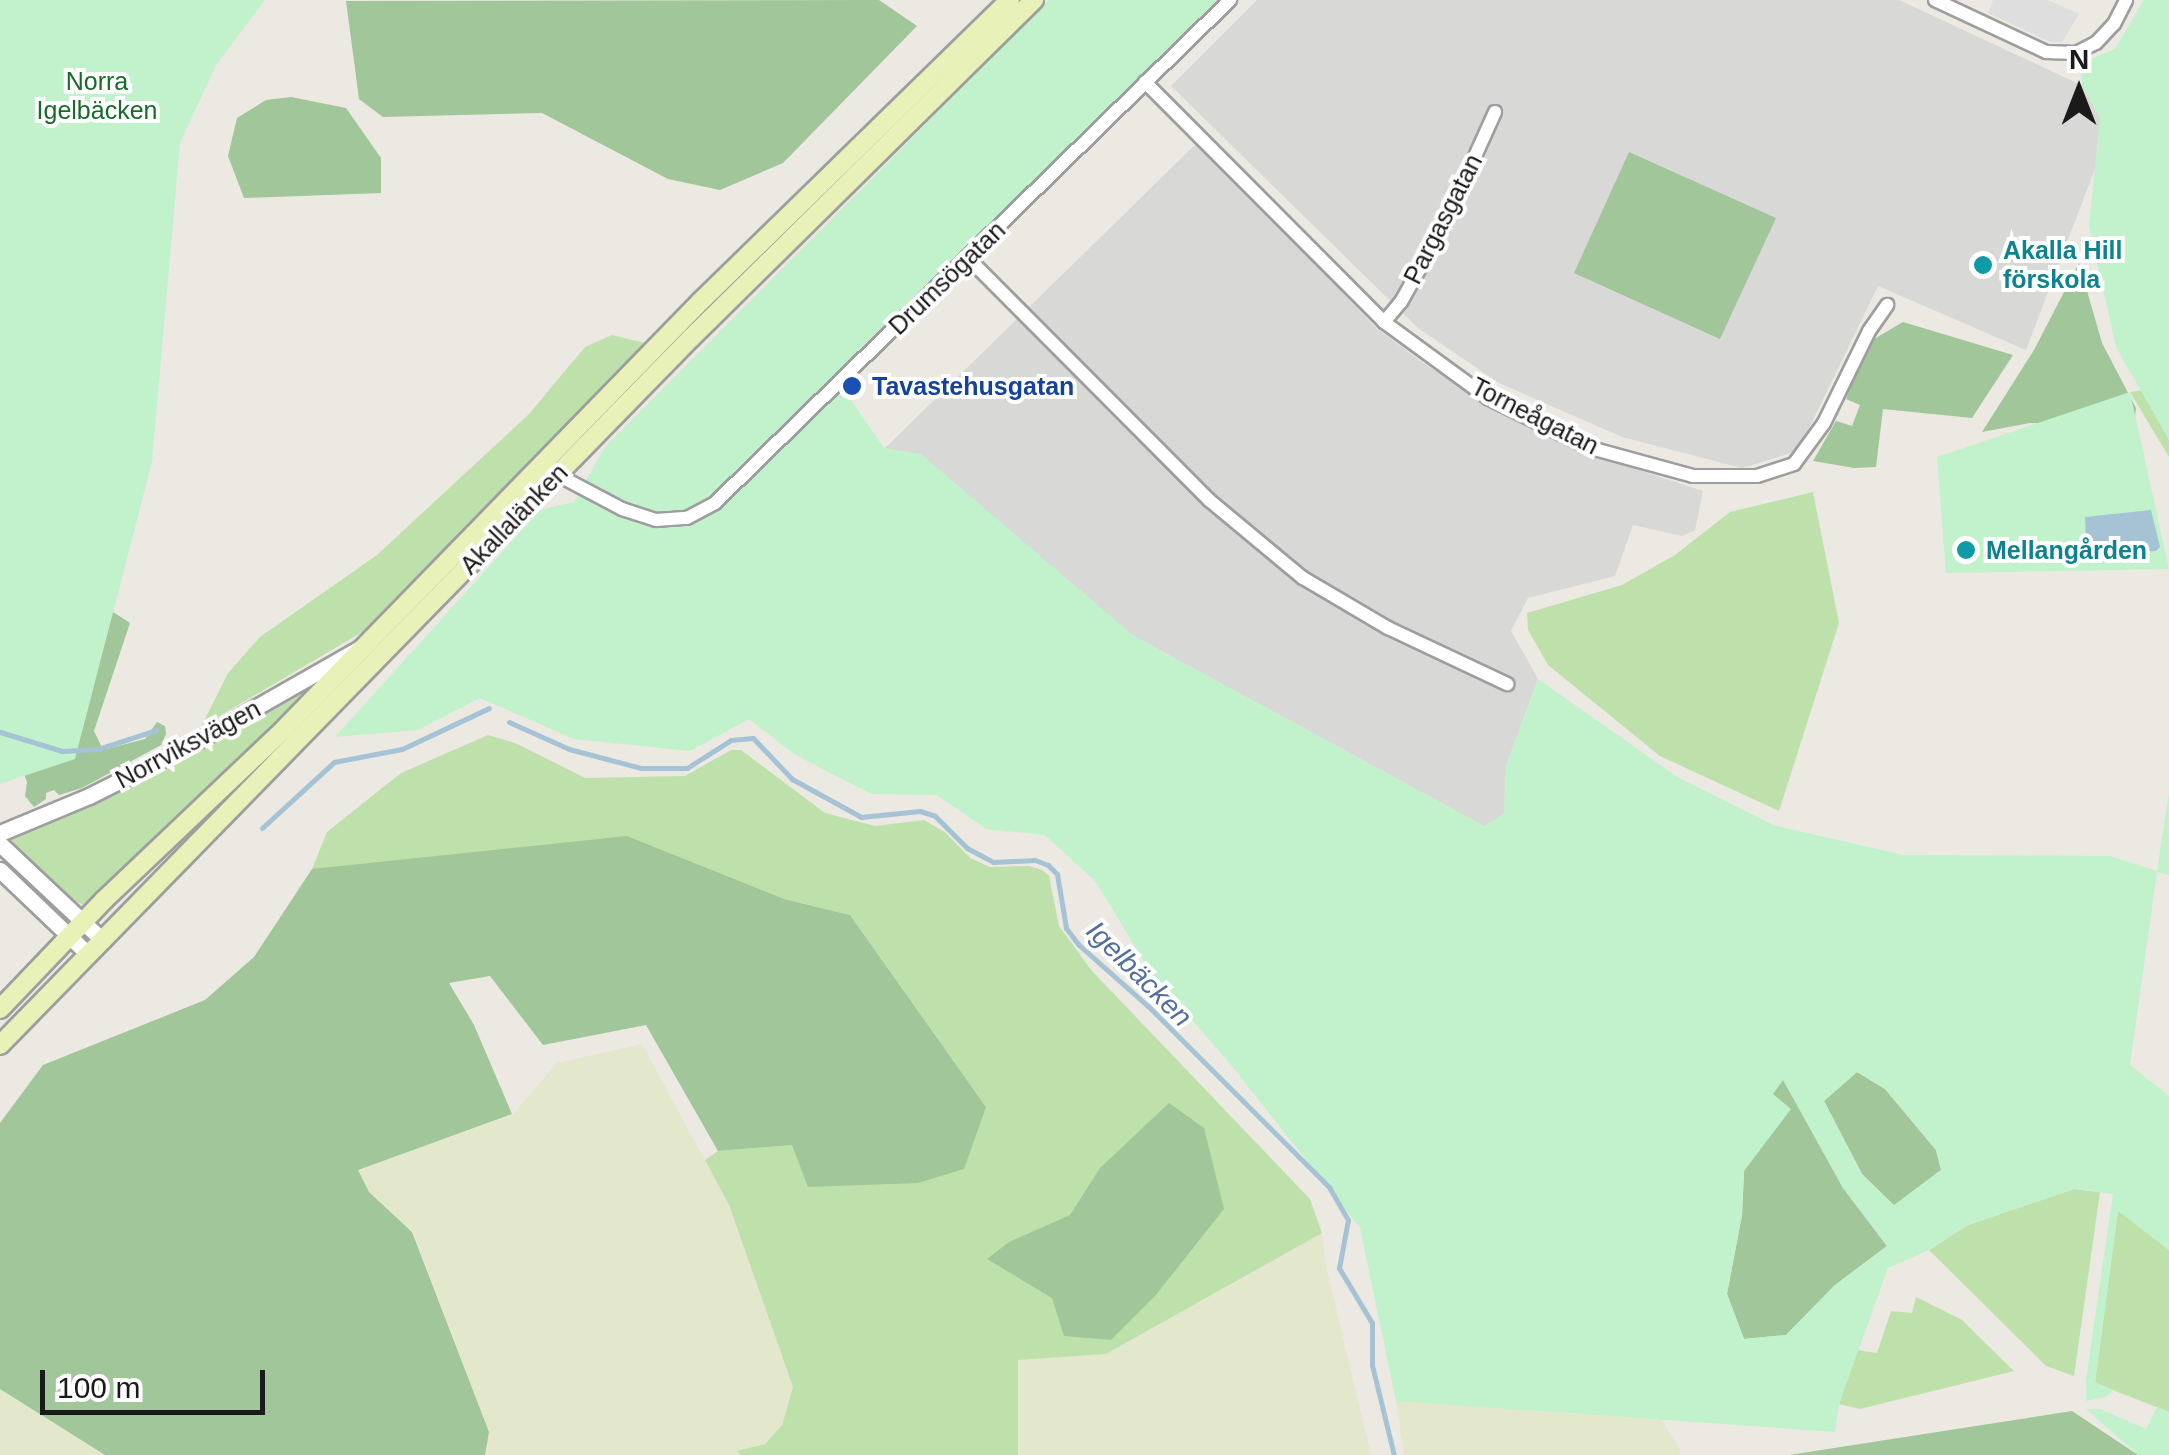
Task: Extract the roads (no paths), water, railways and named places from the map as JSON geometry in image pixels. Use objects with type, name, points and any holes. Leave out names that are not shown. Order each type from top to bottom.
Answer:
[{"type":"main road","name":"Akallalänken","points":[[0,1008],[76,928],[370,642],[539,464],[1010,0]]},
{"type":"main road","name":"Akallalänken","points":[[0,1044],[556,475],[1034,0]]},
{"type":"street","name":"Drumsögatan","points":[[539,464],[622,509],[656,520],[702,512],[1230,0]]},
{"type":"street","points":[[1935,0],[2046,52],[2076,53],[2096,44],[2114,24],[2126,0]]},
{"type":"street","name":"Torneågatan","points":[[1144,82],[1384,322],[1488,398],[1587,446],[1692,476],[1758,476],[1794,464],[1824,423],[1869,331],[1888,305]]},
{"type":"street","name":"Pargasgatan","points":[[1384,322],[1401,302],[1444,225],[1495,112]]},
{"type":"street","points":[[968,257],[1208,500],[1303,578],[1388,628],[1507,684]]},
{"type":"street","name":"Norrviksvägen","points":[[0,833],[89,796],[188,746],[370,642]]},
{"type":"street","points":[[0,844],[94,946]]},
{"type":"street","points":[[0,870],[76,928]]},
{"type":"water","points":[[2151,510],[2160,547],[2156,551],[2097,555],[2097,546],[2086,546],[2085,517]]},
{"type":"waterway","name":"Igelbäcken","points":[[262,828],[334,762],[402,749],[489,708]]},
{"type":"waterway","name":"Igelbäcken","points":[[509,722],[569,749],[641,768],[687,768],[731,740],[753,738],[792,779],[861,817],[920,811],[935,816],[967,848],[993,862],[1035,860],[1048,865],[1057,874],[1066,928],[1079,945],[1151,1009],[1329,1187],[1348,1220],[1339,1268],[1372,1323],[1372,1365],[1394,1455]]},
{"type":"waterway","name":"Igelbäcken","points":[[0,732],[62,751],[98,749],[156,730]]},
{"type":"place","name":"Akalla Hill förskola","points":[[1983,265]]},
{"type":"place","name":"Tavastehusgatan","points":[[852,386]]},
{"type":"place","name":"Mellangården","points":[[1966,550]]},
{"type":"park label","name":"Norra Igelbäcken","points":[[97,96]]}]
